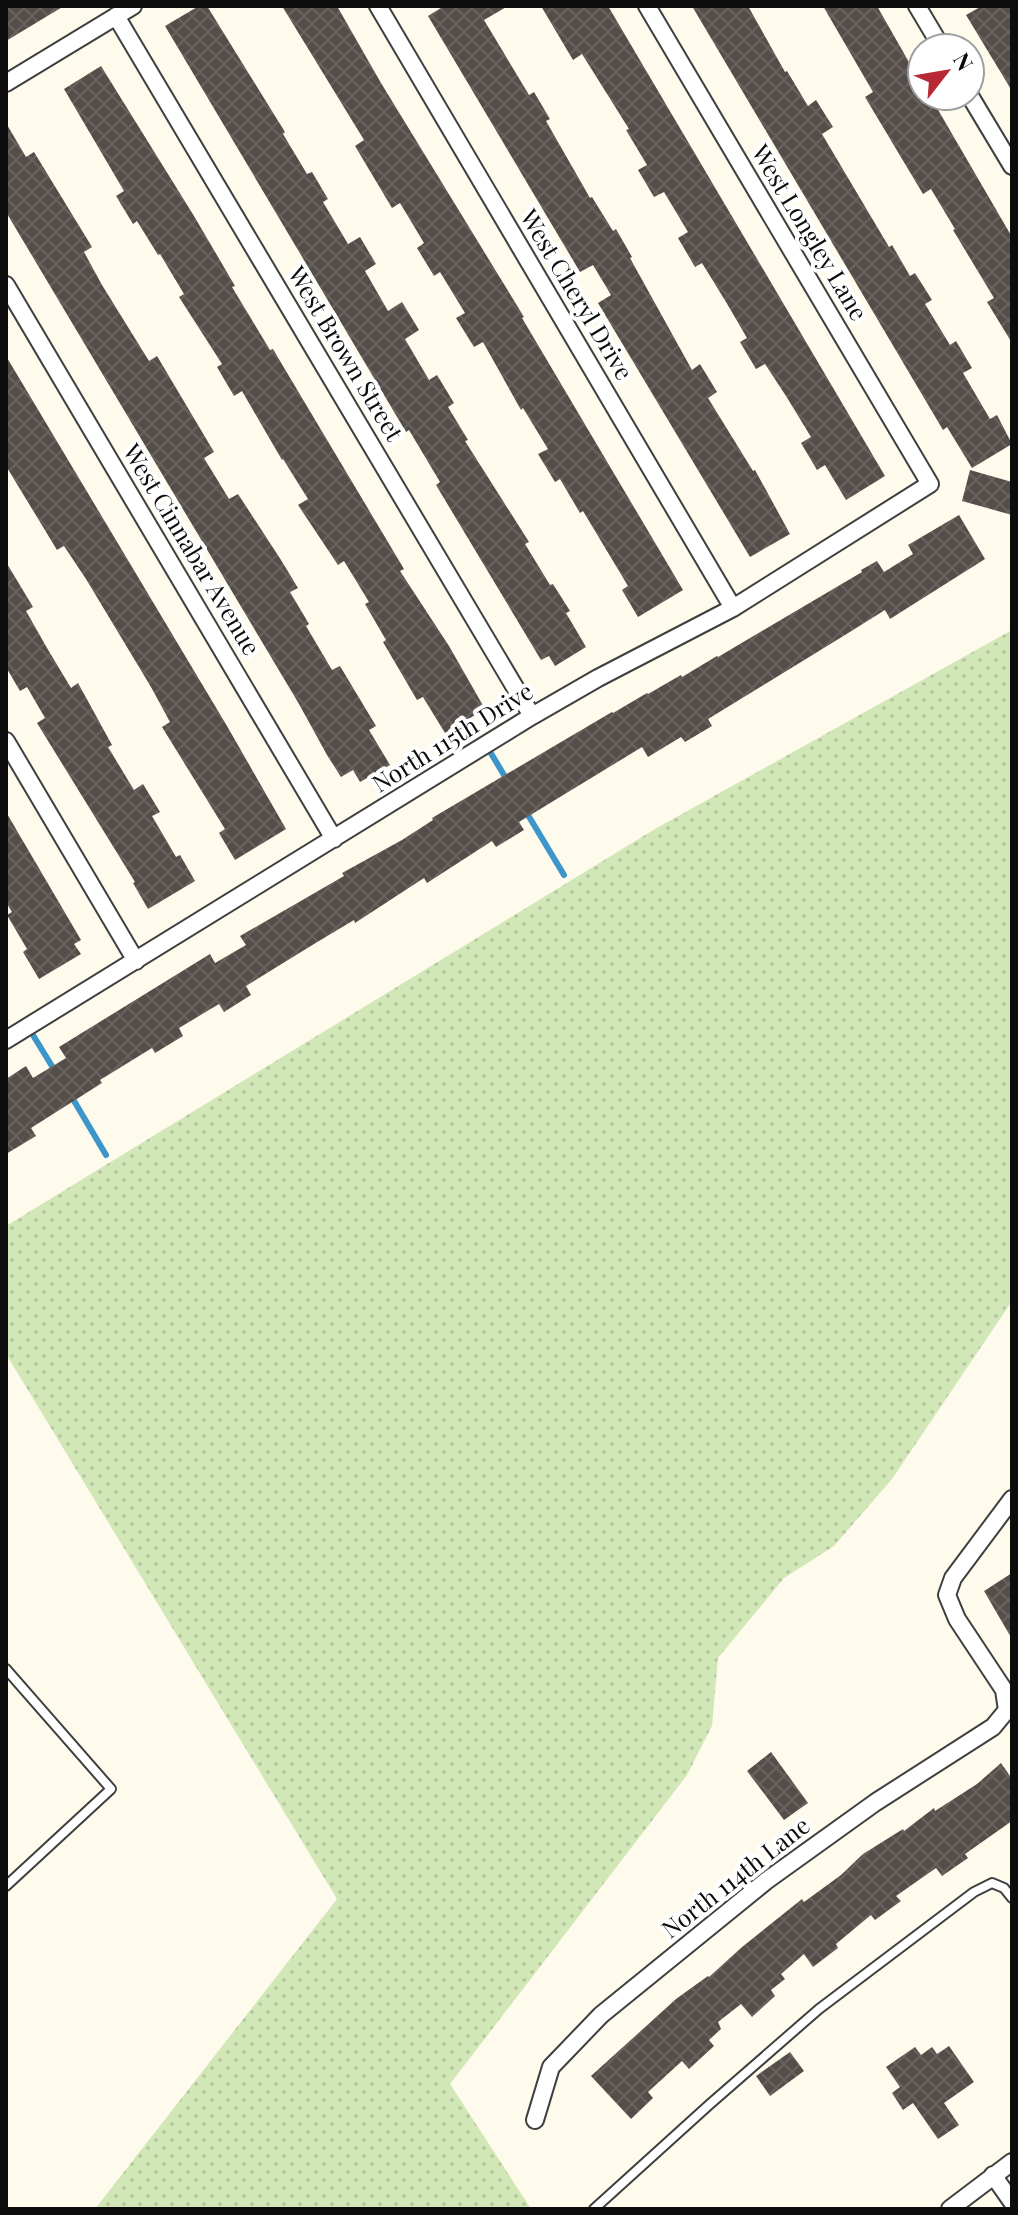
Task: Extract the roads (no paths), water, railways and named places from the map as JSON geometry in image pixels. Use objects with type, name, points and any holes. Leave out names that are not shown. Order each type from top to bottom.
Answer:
[{"type":"street","points":[[6,83],[133,6]]},
{"type":"street","name":"West Cheryl Drive","points":[[378,6],[733,608]]},
{"type":"street","name":"West Longley Lane","points":[[647,6],[930,484]]},
{"type":"street","points":[[917,6],[932,32]]},
{"type":"street","name":"West Brown Street","points":[[116,16],[532,716]]},
{"type":"street","points":[[980,112],[1012,166]]},
{"type":"street","name":"West Cinnabar Avenue","points":[[6,285],[334,839]]},
{"type":"street","name":"North 115th Drive","points":[[6,1040],[532,716],[733,608],[930,484]]},
{"type":"street","points":[[6,741],[136,961]]},
{"type":"street","name":"North 114th Lane","points":[[535,2120],[551,2067],[601,2015],[766,1881],[876,1802],[993,1727],[1007,1710],[1004,1690],[957,1619],[947,1595],[953,1578],[1012,1499]]},
{"type":"street","points":[[950,2209],[1012,2162]]},
{"type":"street","points":[[993,2175],[1012,2202]]},
{"type":"lane","points":[[6,1669],[111,1789],[6,1886]]},
{"type":"lane","points":[[594,2209],[819,2009],[974,1892],[992,1883],[1004,1888],[1012,1898]]},
{"type":"waterway","points":[[486,745],[507,780]]},
{"type":"waterway","points":[[525,810],[564,875]]},
{"type":"waterway","points":[[28,1027],[55,1071]]},
{"type":"waterway","points":[[70,1094],[106,1155]]}]
